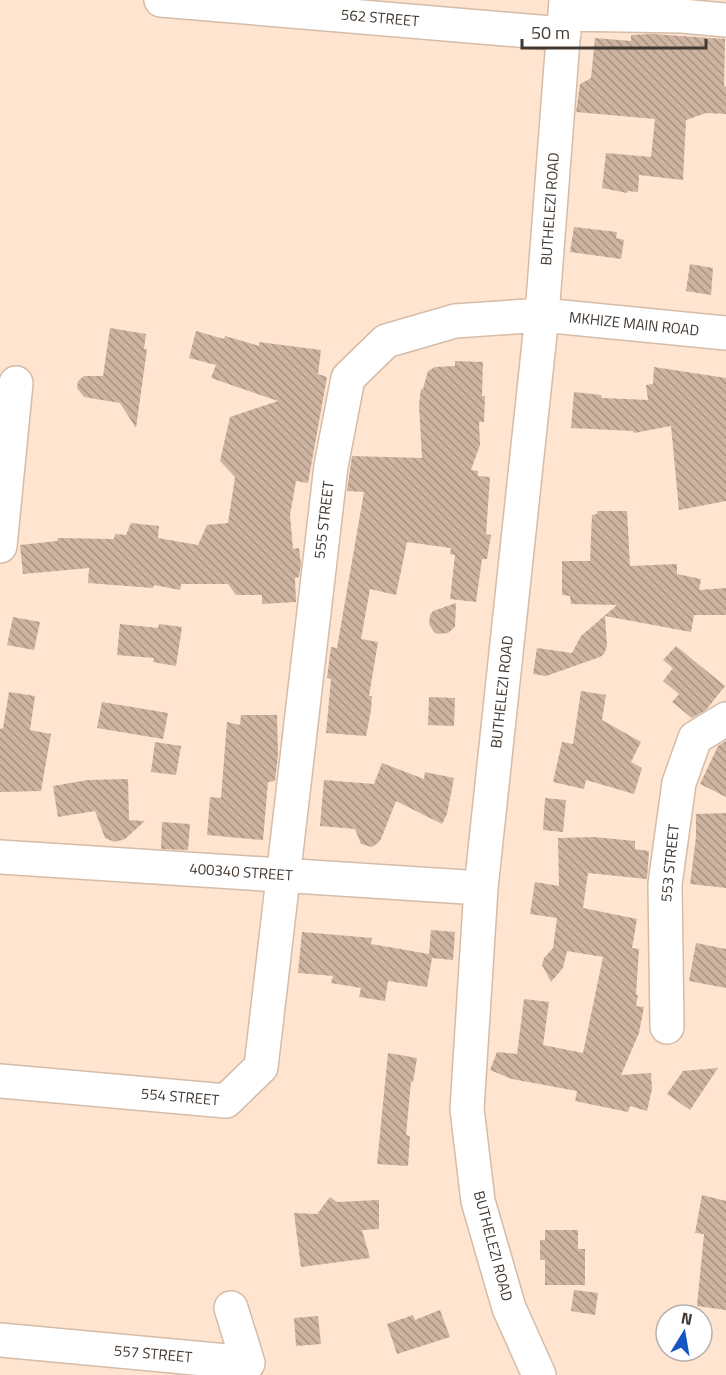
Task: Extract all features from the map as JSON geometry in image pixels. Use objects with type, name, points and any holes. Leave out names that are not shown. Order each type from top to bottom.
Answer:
[{"type":"street","name":"562 STREET","points":[[161,0],[565,16],[682,16],[726,20]]},
{"type":"street","name":"BUTHELEZI ROAD","points":[[539,1375],[509,1308],[478,1201],[467,1109],[481,888],[542,315],[565,16]]},
{"type":"street","name":"MKHIZE MAIN ROAD","points":[[542,315],[726,333]]},
{"type":"street","name":"555 STREET","points":[[283,874],[331,466],[348,378],[386,341],[455,321],[542,315]]},
{"type":"street","points":[[0,546],[16,383]]},
{"type":"street","name":"553 STREET","points":[[667,1027],[665,884],[679,783],[695,738],[726,719]]},
{"type":"street","name":"400340 STREET","points":[[0,857],[481,888]]},
{"type":"street","name":"554 STREET","points":[[0,1081],[226,1101],[261,1067],[283,874]]},
{"type":"street","name":"557 STREET","points":[[0,1340],[248,1363],[231,1308]]},
{"type":"building","points":[[652,34],[725,39],[726,114],[706,113],[686,120],[683,180],[639,175],[638,192],[628,191],[627,193],[602,188],[606,153],[651,157],[655,119],[576,112],[580,84],[591,78],[595,38],[631,41],[631,35]]},
{"type":"building","points":[[574,227],[617,232],[616,238],[624,240],[621,259],[570,252]]},
{"type":"building","points":[[690,264],[713,268],[711,295],[686,291]]},
{"type":"building","points":[[110,328],[146,334],[144,349],[147,349],[136,428],[120,403],[84,397],[77,388],[78,381],[84,376],[103,376]]},
{"type":"building","points":[[196,331],[224,339],[225,336],[259,346],[259,342],[321,350],[318,374],[327,377],[308,483],[296,481],[290,515],[293,549],[299,548],[301,564],[299,577],[295,578],[296,602],[262,604],[262,595],[236,595],[228,584],[181,584],[180,590],[154,585],[153,588],[88,583],[89,568],[23,574],[20,545],[57,541],[58,538],[114,539],[115,534],[126,535],[131,523],[159,526],[158,538],[198,545],[207,525],[228,523],[235,477],[220,461],[230,417],[278,401],[211,378],[216,365],[189,358]]},
{"type":"building","points":[[455,361],[483,362],[484,422],[479,422],[480,445],[471,470],[478,471],[478,476],[490,477],[486,534],[491,535],[487,559],[482,559],[476,602],[450,599],[455,555],[450,554],[451,548],[407,542],[396,595],[370,589],[361,639],[378,642],[369,696],[372,696],[371,710],[366,736],[326,733],[331,679],[327,678],[331,647],[337,648],[364,492],[347,491],[352,456],[422,458],[419,405],[421,389],[423,389],[428,371],[435,367],[455,366]]},
{"type":"building","points":[[654,367],[726,378],[726,501],[679,510],[671,426],[634,433],[633,431],[571,428],[574,392],[601,395],[602,398],[648,400],[646,385],[653,384]]},
{"type":"building","points":[[597,511],[627,511],[630,566],[677,564],[677,574],[701,579],[699,590],[726,588],[726,615],[694,615],[691,632],[605,616],[607,646],[604,654],[546,676],[533,674],[537,648],[572,653],[581,636],[617,605],[571,604],[570,596],[562,595],[562,561],[590,561],[592,515],[597,514]]},
{"type":"building","points":[[456,603],[455,627],[448,633],[434,632],[429,624],[433,611]]},
{"type":"building","points":[[13,617],[40,622],[34,650],[7,645]]},
{"type":"building","points":[[120,624],[158,628],[159,624],[182,627],[176,666],[153,662],[154,658],[117,655]]},
{"type":"building","points":[[676,646],[725,686],[706,710],[692,718],[672,702],[679,694],[663,681],[673,668],[663,660]]},
{"type":"building","points":[[581,691],[606,695],[602,720],[641,742],[631,762],[642,768],[634,794],[586,780],[584,789],[553,782],[562,742],[573,744]]},
{"type":"building","points":[[9,692],[35,696],[30,730],[51,734],[41,791],[0,792],[0,729],[3,728]]},
{"type":"building","points":[[429,697],[455,698],[454,726],[428,725]]},
{"type":"building","points":[[102,702],[168,713],[163,739],[97,728]]},
{"type":"building","points":[[241,715],[277,715],[278,755],[275,781],[268,782],[263,840],[207,835],[210,797],[221,798],[227,722],[240,725]]},
{"type":"building","points":[[726,741],[726,797],[700,784],[718,746]]},
{"type":"building","points":[[155,742],[181,746],[176,775],[151,772]]},
{"type":"building","points":[[382,763],[424,779],[425,772],[454,778],[447,814],[442,824],[396,801],[381,839],[372,847],[361,844],[355,829],[320,826],[324,780],[374,784]]},
{"type":"building","points":[[128,779],[129,820],[145,821],[125,839],[115,842],[105,838],[95,811],[58,817],[53,786],[88,780]]},
{"type":"building","points":[[545,798],[566,800],[563,832],[543,830]]},
{"type":"building","points":[[726,813],[726,888],[690,884],[696,837],[696,814]]},
{"type":"building","points":[[162,822],[190,824],[188,850],[161,849]]},
{"type":"building","points":[[594,837],[635,841],[635,849],[649,851],[647,879],[588,873],[583,908],[637,919],[632,948],[639,949],[636,1006],[644,1007],[639,1033],[621,1075],[651,1073],[652,1089],[647,1111],[630,1106],[628,1112],[575,1101],[577,1091],[512,1079],[490,1070],[497,1052],[517,1054],[524,999],[549,1002],[543,1045],[583,1053],[603,957],[567,951],[563,968],[551,982],[542,965],[544,958],[553,948],[557,918],[530,914],[535,882],[559,886],[558,838]]},
{"type":"building","points":[[431,930],[455,932],[453,960],[432,958],[427,987],[388,981],[385,1001],[359,997],[361,988],[331,983],[333,976],[298,973],[302,932],[372,938],[371,944],[429,954]]},
{"type":"building","points":[[696,943],[726,949],[726,988],[689,981]]},
{"type":"building","points":[[388,1053],[417,1058],[413,1082],[411,1082],[406,1135],[410,1136],[408,1166],[377,1164]]},
{"type":"building","points":[[718,1068],[690,1110],[667,1094],[683,1071]]},
{"type":"building","points":[[702,1195],[726,1201],[726,1310],[714,1308],[714,1303],[697,1303],[704,1234],[695,1233]]},
{"type":"building","points":[[330,1197],[337,1202],[379,1200],[379,1229],[362,1230],[370,1258],[301,1267],[294,1213],[317,1214]]},
{"type":"building","points":[[545,1230],[578,1230],[578,1249],[585,1249],[585,1285],[545,1285],[545,1260],[540,1260],[540,1240],[545,1240]]},
{"type":"building","points":[[574,1290],[598,1293],[595,1315],[571,1311]]},
{"type":"building","points":[[440,1310],[450,1337],[397,1354],[387,1324],[413,1315],[415,1320]]},
{"type":"building","points":[[318,1316],[321,1344],[296,1346],[294,1318]]}]
